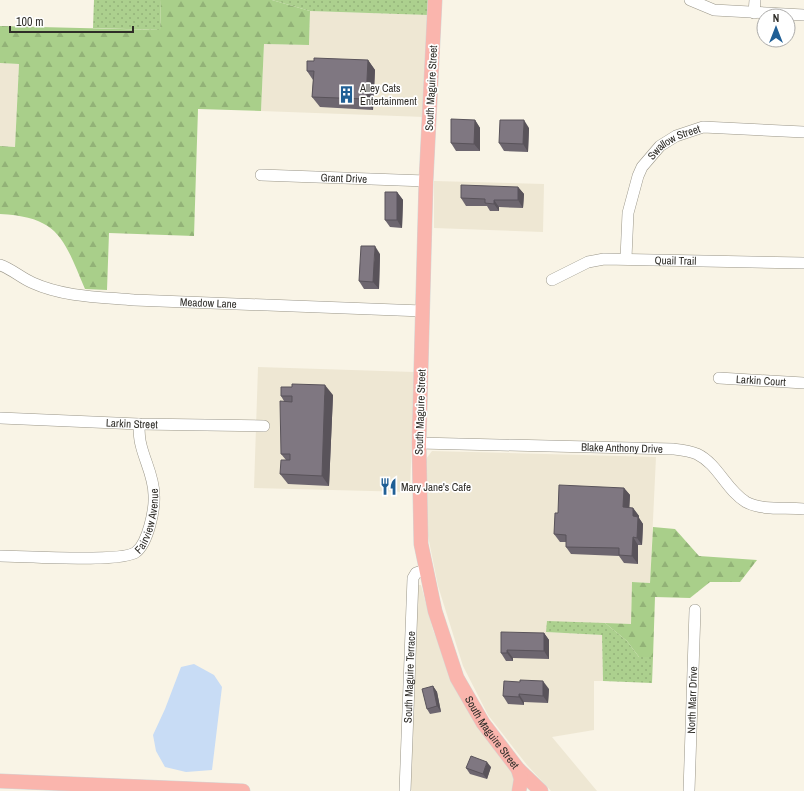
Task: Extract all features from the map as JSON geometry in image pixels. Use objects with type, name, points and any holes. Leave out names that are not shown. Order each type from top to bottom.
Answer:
[{"type":"main road","name":"South Maguire Street","points":[[435,0],[426,181],[419,443],[421,544],[425,570],[435,611],[457,678],[483,723],[518,769],[541,791]]},
{"type":"main road","points":[[518,769],[521,779],[519,791]]},
{"type":"main road","points":[[0,781],[244,791]]},
{"type":"street","points":[[690,0],[714,10],[804,15]]},
{"type":"street","points":[[754,12],[755,0]]},
{"type":"street","name":"Swallow Street","points":[[626,258],[628,213],[638,176],[642,167],[660,146],[676,136],[704,127],[804,132]]},
{"type":"street","name":"Grant Drive","points":[[261,175],[426,181]]},
{"type":"street","name":"Quail Trail","points":[[552,280],[588,262],[604,259],[626,258],[725,263],[804,263]]},
{"type":"street","name":"Meadow Lane","points":[[0,264],[33,283],[62,292],[99,297],[134,300],[423,311]]},
{"type":"street","name":"Larkin Court","points":[[719,378],[804,384]]},
{"type":"street","name":"Larkin Street","points":[[0,418],[139,424],[264,426]]},
{"type":"street","name":"Fairview Avenue","points":[[0,556],[116,557],[136,553],[146,537],[152,513],[154,496],[153,481],[141,444],[139,424]]},
{"type":"street","name":"Blake Anthony Drive","points":[[419,443],[673,449],[698,455],[714,468],[729,489],[746,502],[764,507],[804,510]]},
{"type":"street","name":"South Maguire Terrace","points":[[405,791],[413,578],[416,573],[425,570]]},
{"type":"street","name":"North Marr Drive","points":[[689,791],[694,610]]},
{"type":"shaded area","points":[[310,11],[428,15],[425,117],[261,111],[264,44],[309,45]]},
{"type":"shaded area","points":[[0,63],[19,64],[15,147],[0,146]]},
{"type":"shaded area","points":[[434,181],[544,184],[543,232],[434,228]]},
{"type":"shaded area","points":[[258,367],[414,372],[410,492],[254,488]]},
{"type":"shaded area","points":[[432,451],[656,457],[650,583],[632,582],[631,624],[547,622],[547,632],[602,635],[603,681],[594,681],[594,730],[552,737],[597,791],[551,791],[527,765],[488,715],[463,666],[438,586],[427,531],[426,459]]},
{"type":"shaded area","points":[[417,585],[421,585],[433,630],[457,688],[514,773],[515,791],[412,791],[410,789]]},
{"type":"green space","points":[[94,0],[161,0],[160,30],[93,28]]},
{"type":"green space","points":[[161,0],[272,0],[310,11],[309,45],[264,44],[261,111],[198,109],[194,236],[109,233],[107,290],[85,289],[65,245],[57,234],[48,226],[36,220],[20,216],[0,214],[0,146],[15,147],[19,64],[0,63],[0,26],[160,30]]},
{"type":"green space","points":[[272,0],[429,0],[428,15],[310,11]]},
{"type":"green space","points":[[653,527],[675,529],[699,556],[757,560],[740,582],[710,582],[690,598],[655,597],[653,657],[639,657],[627,641],[605,623],[631,624],[632,582],[650,583]]},
{"type":"green space","points":[[547,621],[605,623],[627,641],[639,657],[653,657],[652,683],[603,681],[602,635],[546,632]]},
{"type":"water","points":[[194,664],[214,675],[222,687],[212,770],[186,772],[165,767],[156,751],[153,735],[181,667]]},
{"type":"building","name":"Alley Cats Entertainment","points":[[314,58],[368,60],[366,99],[312,97],[314,71],[307,71],[307,61],[314,61]]},
{"type":"building","points":[[451,119],[475,120],[474,144],[451,143]]},
{"type":"building","points":[[500,120],[524,120],[523,144],[499,143]]},
{"type":"building","points":[[461,185],[518,187],[518,200],[494,200],[494,204],[485,203],[485,199],[461,198]]},
{"type":"building","points":[[385,192],[397,192],[397,220],[385,220]]},
{"type":"building","points":[[361,246],[375,246],[373,282],[359,281]]},
{"type":"building","points":[[292,384],[325,385],[322,476],[280,474],[281,460],[290,460],[290,454],[281,454],[280,401],[292,402],[292,396],[281,396],[281,387],[292,387]]},
{"type":"building","points":[[559,485],[624,488],[623,507],[633,508],[633,516],[638,517],[637,538],[633,537],[632,556],[619,555],[619,548],[566,547],[566,535],[554,534],[555,513],[558,513]]},
{"type":"building","points":[[501,632],[544,633],[544,651],[507,650],[507,653],[501,653]]},
{"type":"building","points":[[520,680],[543,681],[543,696],[519,694],[519,697],[503,696],[504,681],[520,682]]},
{"type":"building","points":[[433,686],[437,706],[427,709],[422,689]]},
{"type":"building","points":[[471,756],[487,762],[483,774],[466,768]]},
{"type":"place","name":"Alley Cats Entertainment","points":[[347,94]]},
{"type":"place","name":"Mary Jane's Cafe","points":[[388,487]]}]
